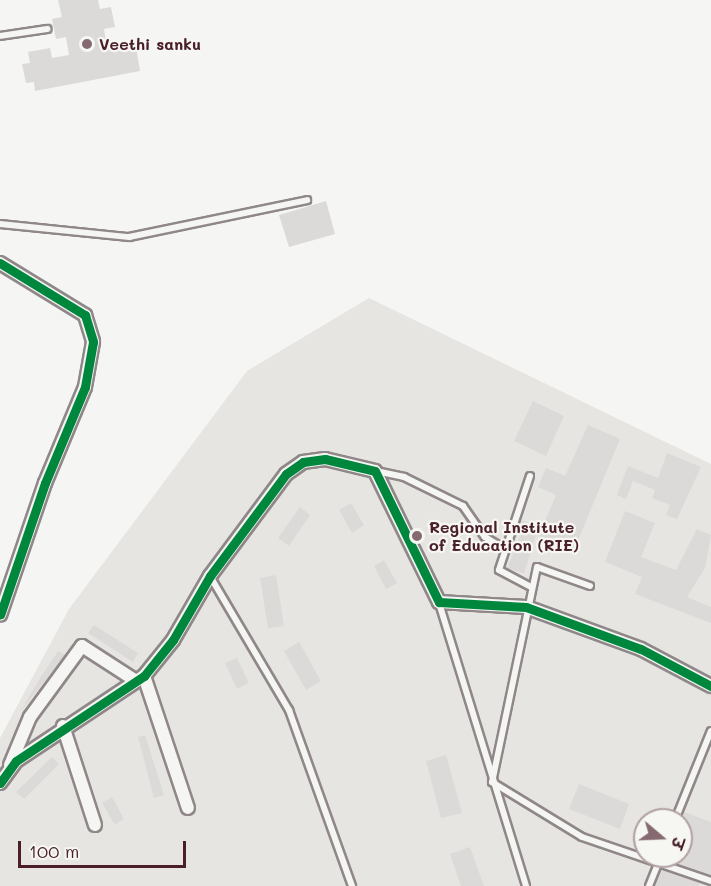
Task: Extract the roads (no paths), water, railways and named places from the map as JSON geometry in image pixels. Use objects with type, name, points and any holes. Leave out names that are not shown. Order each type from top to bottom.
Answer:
[{"type":"street","points":[[0,263],[84,315],[93,342],[85,387],[45,483],[0,615]]},
{"type":"street","points":[[0,783],[8,772],[63,726],[140,678],[173,640],[210,576],[286,474],[303,462],[325,459],[375,471],[439,602],[526,607],[641,649],[711,686]]},
{"type":"street","points":[[8,772],[30,717],[82,646],[140,678],[188,808]]},
{"type":"street","points":[[63,726],[95,825]]},
{"type":"lane","points":[[0,36],[47,29]]},
{"type":"lane","points":[[0,224],[129,237],[307,201]]},
{"type":"lane","points":[[375,471],[404,477],[454,501],[485,537],[505,549]]},
{"type":"lane","points":[[530,476],[499,570],[531,587]]},
{"type":"lane","points":[[492,783],[526,607],[537,567],[590,586]]},
{"type":"lane","points":[[210,576],[289,710],[352,886]]},
{"type":"lane","points":[[439,602],[492,783],[526,886]]},
{"type":"lane","points":[[680,808],[711,731]]},
{"type":"lane","points":[[492,783],[582,837],[633,855]]},
{"type":"lane","points":[[649,886],[656,868]]},
{"type":"lane","points":[[670,868],[711,881]]},
{"type":"place","name":"Veethi sanku","points":[[87,44]]},
{"type":"place","name":"Regional Institute of Education (RIE)","points":[[417,536]]}]
